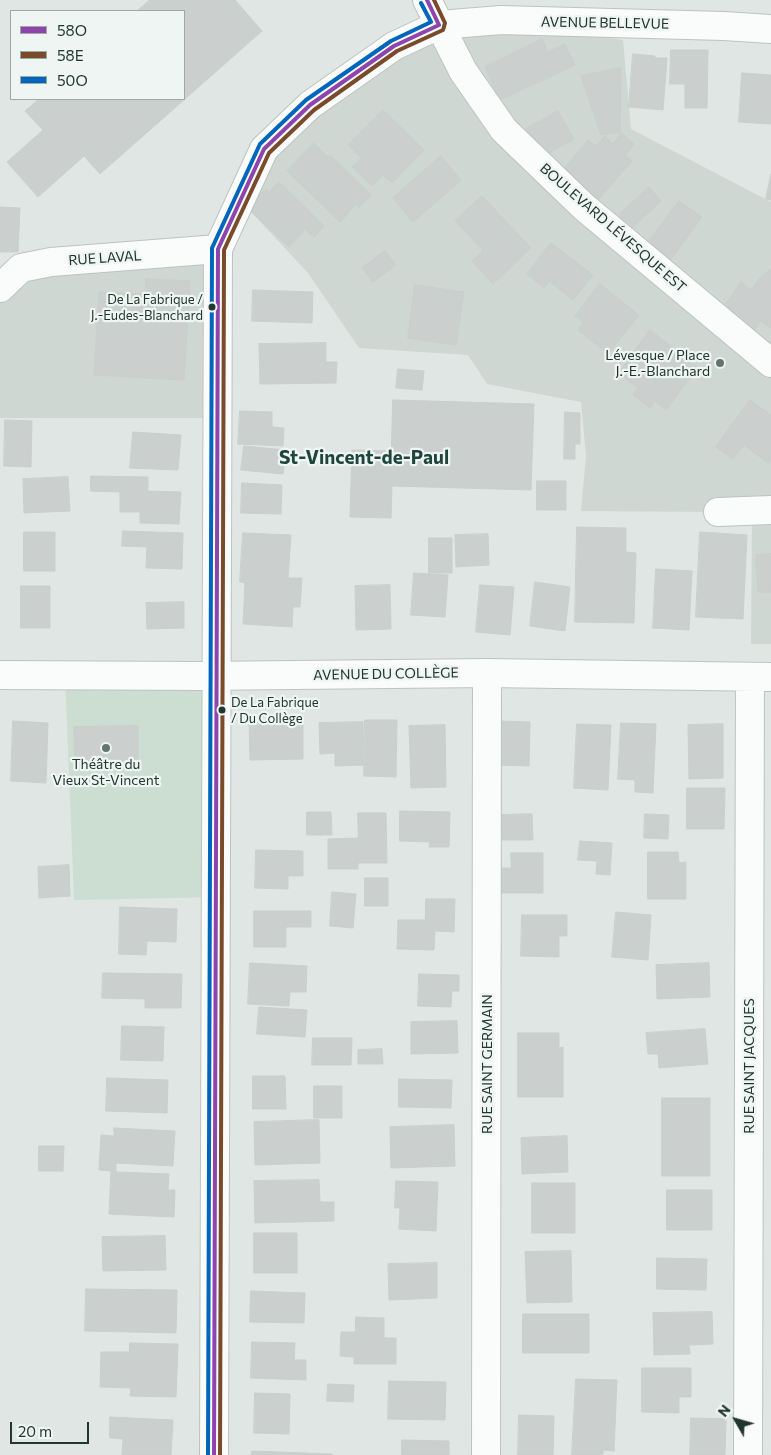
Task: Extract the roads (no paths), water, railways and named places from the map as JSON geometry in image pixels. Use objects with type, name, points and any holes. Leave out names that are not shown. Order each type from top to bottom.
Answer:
[{"type":"street","name":"BOULEVARD LÉVESQUE EST","points":[[427,0],[463,71],[504,130],[584,207],[771,363]]},
{"type":"street","name":"AVENUE BELLEVUE","points":[[439,24],[501,20],[771,29]]},
{"type":"street","points":[[214,1455],[218,250],[264,149],[310,105],[394,46],[439,24]]},
{"type":"street","name":"RUE LAVAL","points":[[0,288],[21,268],[51,262],[218,250]]},
{"type":"street","points":[[718,512],[771,510]]},
{"type":"street","name":"AVENUE DU COLLÈGE","points":[[0,675],[487,672],[761,677]]},
{"type":"street","name":"RUE SAINT GERMAIN","points":[[486,1455],[487,672]]},
{"type":"street","name":"RUE SAINT JACQUES","points":[[748,1455],[761,677]]},
{"type":"place","name":"De La Fabrique / J.-Eudes-Blanchard","points":[[212,307]]},
{"type":"place","name":"Lévesque / Place J.-E.-Blanchard","points":[[720,363]]},
{"type":"place","name":"De La Fabrique / Du Collège","points":[[222,710]]},
{"type":"place","name":"Théâtre du Vieux St-Vincent","points":[[106,748]]},
{"type":"district","name":"St-Vincent-de-Paul","points":[[364,458]]}]
